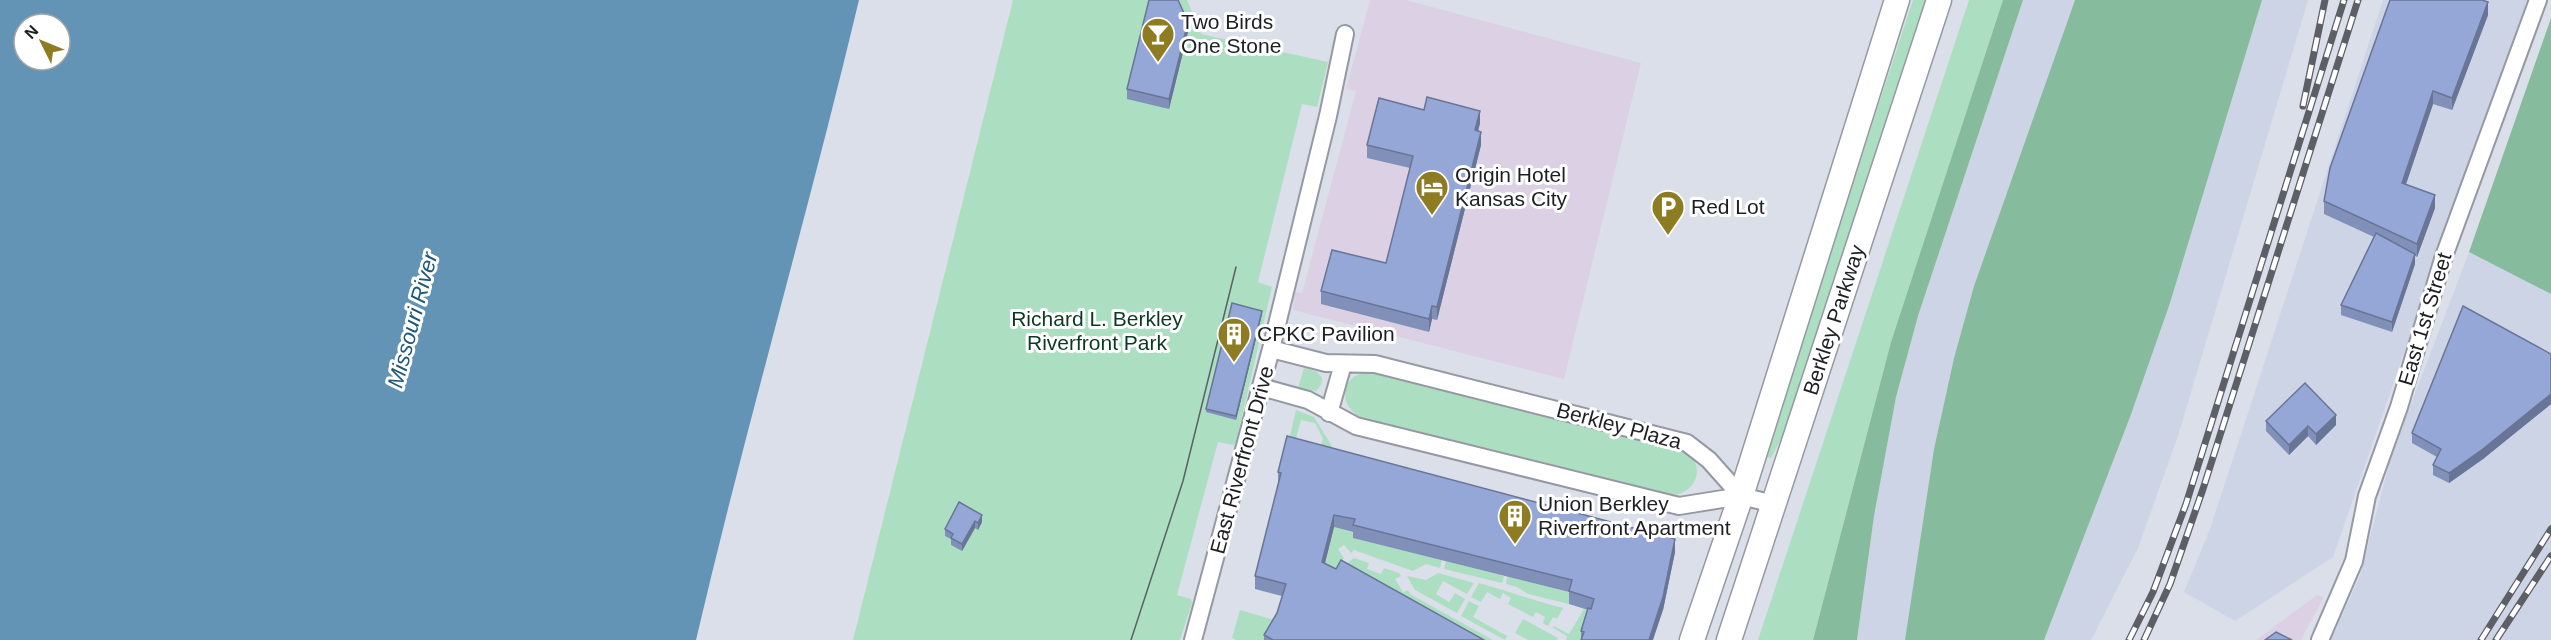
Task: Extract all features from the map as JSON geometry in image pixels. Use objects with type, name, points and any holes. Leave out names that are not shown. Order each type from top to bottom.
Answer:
[{"type":"main road","name":"Berkley Parkway","points":[[1692,640],[1741,496],[1897,0]]},
{"type":"main road","name":"Berkley Parkway","points":[[1729,640],[1939,0]]},
{"type":"street","name":"East 1st Street","points":[[2320,640],[2354,561],[2367,496],[2399,407],[2442,259],[2538,0]]},
{"type":"street","name":"East Riverfront Drive","points":[[1193,640],[1271,349],[1328,116],[1345,34]]},
{"type":"street","name":"Berkley Plaza","points":[[1271,349],[1326,363],[1375,364],[1687,442],[1709,460],[1741,496]]},
{"type":"street","points":[[1329,413],[1343,364]]},
{"type":"street","points":[[1261,387],[1308,400],[1356,426],[1679,506],[1741,496],[1774,504]]},
{"type":"shaded area","points":[[1370,0],[1406,0],[1641,63],[1564,379],[1293,310],[1295,292],[1302,293],[1356,91],[1346,89]]},
{"type":"shaded area","points":[[2023,0],[2075,0],[1974,286],[1954,358],[1934,449],[1905,640],[1857,640],[1874,516],[1896,397],[1918,316]]},
{"type":"shaded area","points":[[2262,0],[2308,0],[2178,436],[2138,548],[2091,640],[2044,640],[2170,303]]},
{"type":"shaded area","points":[[2383,0],[2527,0],[2333,557],[2235,621],[2184,592],[2210,529]]},
{"type":"shaded area","points":[[2469,252],[2551,294],[2551,640],[2331,640],[2360,576],[2391,457]]},
{"type":"shaded area","points":[[2317,595],[2324,597],[2301,640],[2256,640]]},
{"type":"green space","name":"Richard L. Berkley Riverfront Park","points":[[1013,0],[1187,0],[1201,34],[1328,62],[1317,107],[1302,104],[1258,282],[1272,287],[1236,442],[1233,445],[1218,442],[1177,595],[1191,599],[1192,603],[1180,640],[853,640]]},
{"type":"green space","points":[[1913,0],[1925,0],[1785,431],[1771,458],[1763,456]]},
{"type":"green space","points":[[1969,0],[2003,0],[1891,342],[1813,640],[1758,640]]},
{"type":"green space","points":[[2003,0],[2023,0],[1918,316],[1896,397],[1874,516],[1857,640],[1813,640],[1891,342]]},
{"type":"green space","points":[[2075,0],[2262,0],[2170,303],[2130,417],[2044,640],[1905,640],[1934,449],[1954,358],[1974,286]]},
{"type":"green space","points":[[2551,18],[2551,294],[2469,252]]},
{"type":"green space","points":[[1304,368],[1317,372],[1322,378],[1321,385],[1316,391],[1298,388]]},
{"type":"green space","points":[[1371,371],[1684,450],[1696,464],[1696,479],[1686,490],[1669,496],[1362,418],[1348,405],[1345,398],[1346,390],[1348,383],[1354,377]]},
{"type":"green space","points":[[1296,410],[1314,417],[1332,446],[1330,451],[1320,448],[1323,439],[1315,423],[1301,420],[1295,442],[1289,440]]},
{"type":"green space","points":[[1334,527],[1442,560],[1440,568],[1426,564],[1413,571],[1354,550],[1351,553],[1344,545],[1338,549],[1344,558],[1335,570],[1325,564]]},
{"type":"green space","points":[[1354,558],[1369,563],[1367,569],[1381,574],[1384,568],[1399,573],[1401,576],[1395,579],[1403,592],[1408,590],[1410,594],[1493,640],[1461,640],[1346,564]]},
{"type":"green space","points":[[1446,561],[1504,576],[1502,583],[1444,569]]},
{"type":"green space","points":[[1438,573],[1474,583],[1467,594],[1443,581],[1436,594],[1449,602],[1455,593],[1465,599],[1457,613],[1415,590],[1407,576],[1426,580]]},
{"type":"green space","points":[[1507,576],[1572,593],[1569,604],[1528,594],[1517,587],[1506,584]]},
{"type":"green space","points":[[1479,583],[1563,608],[1557,619],[1553,617],[1548,626],[1543,623],[1545,617],[1536,612],[1533,617],[1508,604],[1511,598],[1503,593],[1500,599],[1487,592],[1481,602],[1471,597]]},
{"type":"green space","points":[[1469,601],[1479,606],[1473,617],[1507,636],[1505,640],[1461,616]]},
{"type":"green space","points":[[1584,609],[1594,612],[1582,640],[1566,640],[1567,636],[1553,628],[1554,626],[1569,634]]},
{"type":"green space","points":[[1240,610],[1278,621],[1269,640],[1232,638]]},
{"type":"green space","points":[[1523,619],[1558,638],[1557,640],[1528,640],[1515,633]]},
{"type":"water","name":"Missouri River","points":[[0,0],[859,0],[696,640],[0,640]]},
{"type":"building","points":[[1149,0],[1178,0],[1188,22],[1169,99],[1127,89]]},
{"type":"building","points":[[2390,0],[2482,0],[2488,2],[2452,98],[2433,91],[2402,183],[2435,195],[2417,244],[2324,201],[2330,168]]},
{"type":"building","name":"Origin Hotel Kansas City","points":[[1427,97],[1480,111],[1475,130],[1481,132],[1437,307],[1432,306],[1429,319],[1321,291],[1332,250],[1386,263],[1413,156],[1367,145],[1379,98],[1424,110]]},
{"type":"building","points":[[2376,233],[2415,254],[2392,322],[2341,305]]},
{"type":"building","name":"CPKC Pavilion","points":[[1232,303],[1262,311],[1236,416],[1206,409]]},
{"type":"building","points":[[2463,306],[2551,354],[2551,394],[2483,449],[2449,473],[2433,465],[2441,449],[2412,433]]},
{"type":"building","points":[[2305,383],[2336,415],[2316,434],[2308,426],[2289,445],[2266,421]]},
{"type":"building","name":"Union Berkley Riverfront Apartment","points":[[1287,436],[1675,539],[1663,597],[1649,640],[1581,640],[1584,632],[1581,631],[1588,608],[1591,609],[1594,599],[1569,591],[1572,580],[1353,525],[1355,519],[1334,515],[1322,562],[1336,569],[1341,560],[1484,640],[1273,640],[1264,635],[1277,613],[1286,584],[1255,576],[1281,473],[1278,472]]},
{"type":"building","points":[[959,502],[982,515],[978,523],[975,521],[962,544],[951,538],[953,534],[945,529]]},
{"type":"building","points":[[2276,632],[2292,640],[2265,640]]},
{"type":"tram line","points":[[1131,640],[1183,481],[1236,267]]},
{"type":"railway","points":[[2303,106],[2325,0]]},
{"type":"railway","points":[[2129,640],[2153,592],[2186,504],[2344,0]]},
{"type":"railway","points":[[2144,640],[2170,584],[2203,489],[2358,0]]},
{"type":"railway","points":[[2481,640],[2551,529]]},
{"type":"railway","points":[[2496,640],[2551,556]]},
{"type":"place","name":"Two Birds One Stone","points":[[1158,63]]},
{"type":"place","name":"Origin Hotel Kansas City","points":[[1432,216]]},
{"type":"place","name":"Red Lot","points":[[1668,236]]},
{"type":"place","name":"CPKC Pavilion","points":[[1234,363]]},
{"type":"place","name":"Union Berkley Riverfront Apartment","points":[[1515,545]]}]
